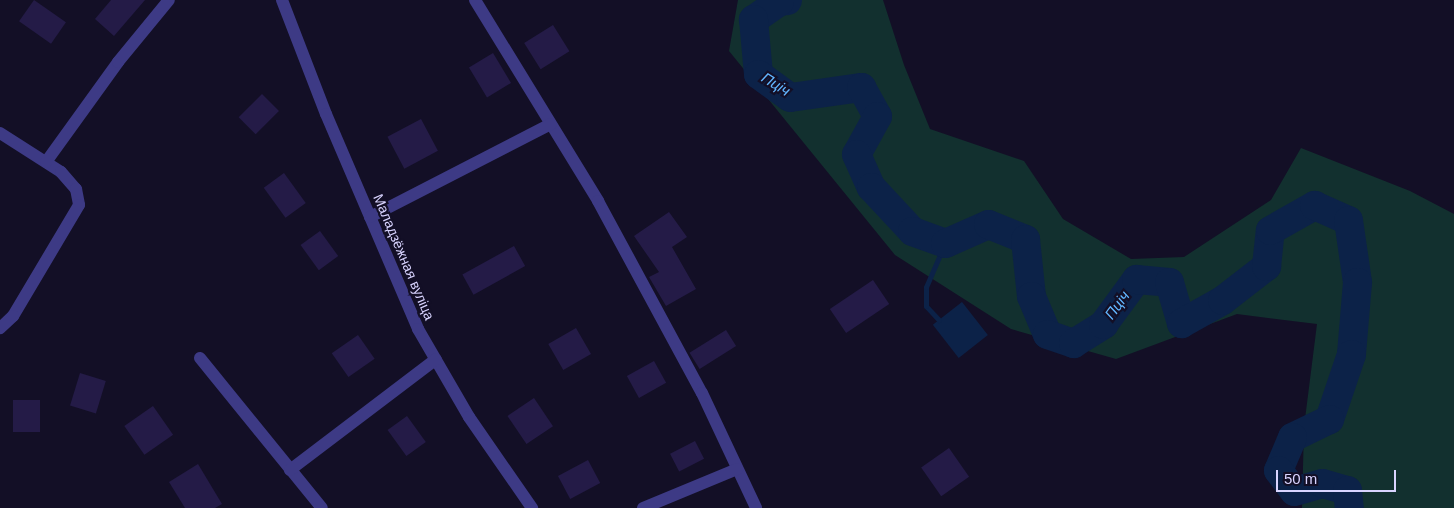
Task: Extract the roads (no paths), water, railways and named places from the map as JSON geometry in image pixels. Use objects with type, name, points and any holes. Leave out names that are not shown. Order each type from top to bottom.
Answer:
[{"type":"street","points":[[46,162],[118,62],[170,0]]},
{"type":"street","name":"Маладзёжная вуліца","points":[[282,0],[326,114],[418,329],[469,417],[532,508]]},
{"type":"street","points":[[475,0],[598,201],[702,393],[756,508]]},
{"type":"street","points":[[370,217],[551,124]]},
{"type":"street","points":[[0,133],[61,172],[76,189],[79,205],[13,316],[0,328]]},
{"type":"street","points":[[200,358],[322,508]]},
{"type":"street","points":[[290,470],[436,359]]},
{"type":"street","points":[[643,508],[737,470]]},
{"type":"water","points":[[962,302],[988,335],[959,358],[933,325]]},
{"type":"waterway","name":"Пціч","points":[[787,0],[779,1],[753,19],[758,74],[790,97],[861,87],[877,116],[856,154],[871,187],[912,231],[945,243],[988,224],[1025,239],[1031,296],[1047,334],[1073,343],[1103,324],[1136,279],[1169,282],[1181,323],[1222,300],[1266,266],[1270,230],[1314,205],[1348,220],[1357,282],[1351,354],[1329,419],[1292,437],[1278,470],[1294,491],[1322,483],[1347,490],[1349,508]]},
{"type":"waterway","points":[[939,320],[926,306],[926,287],[945,243]]}]
